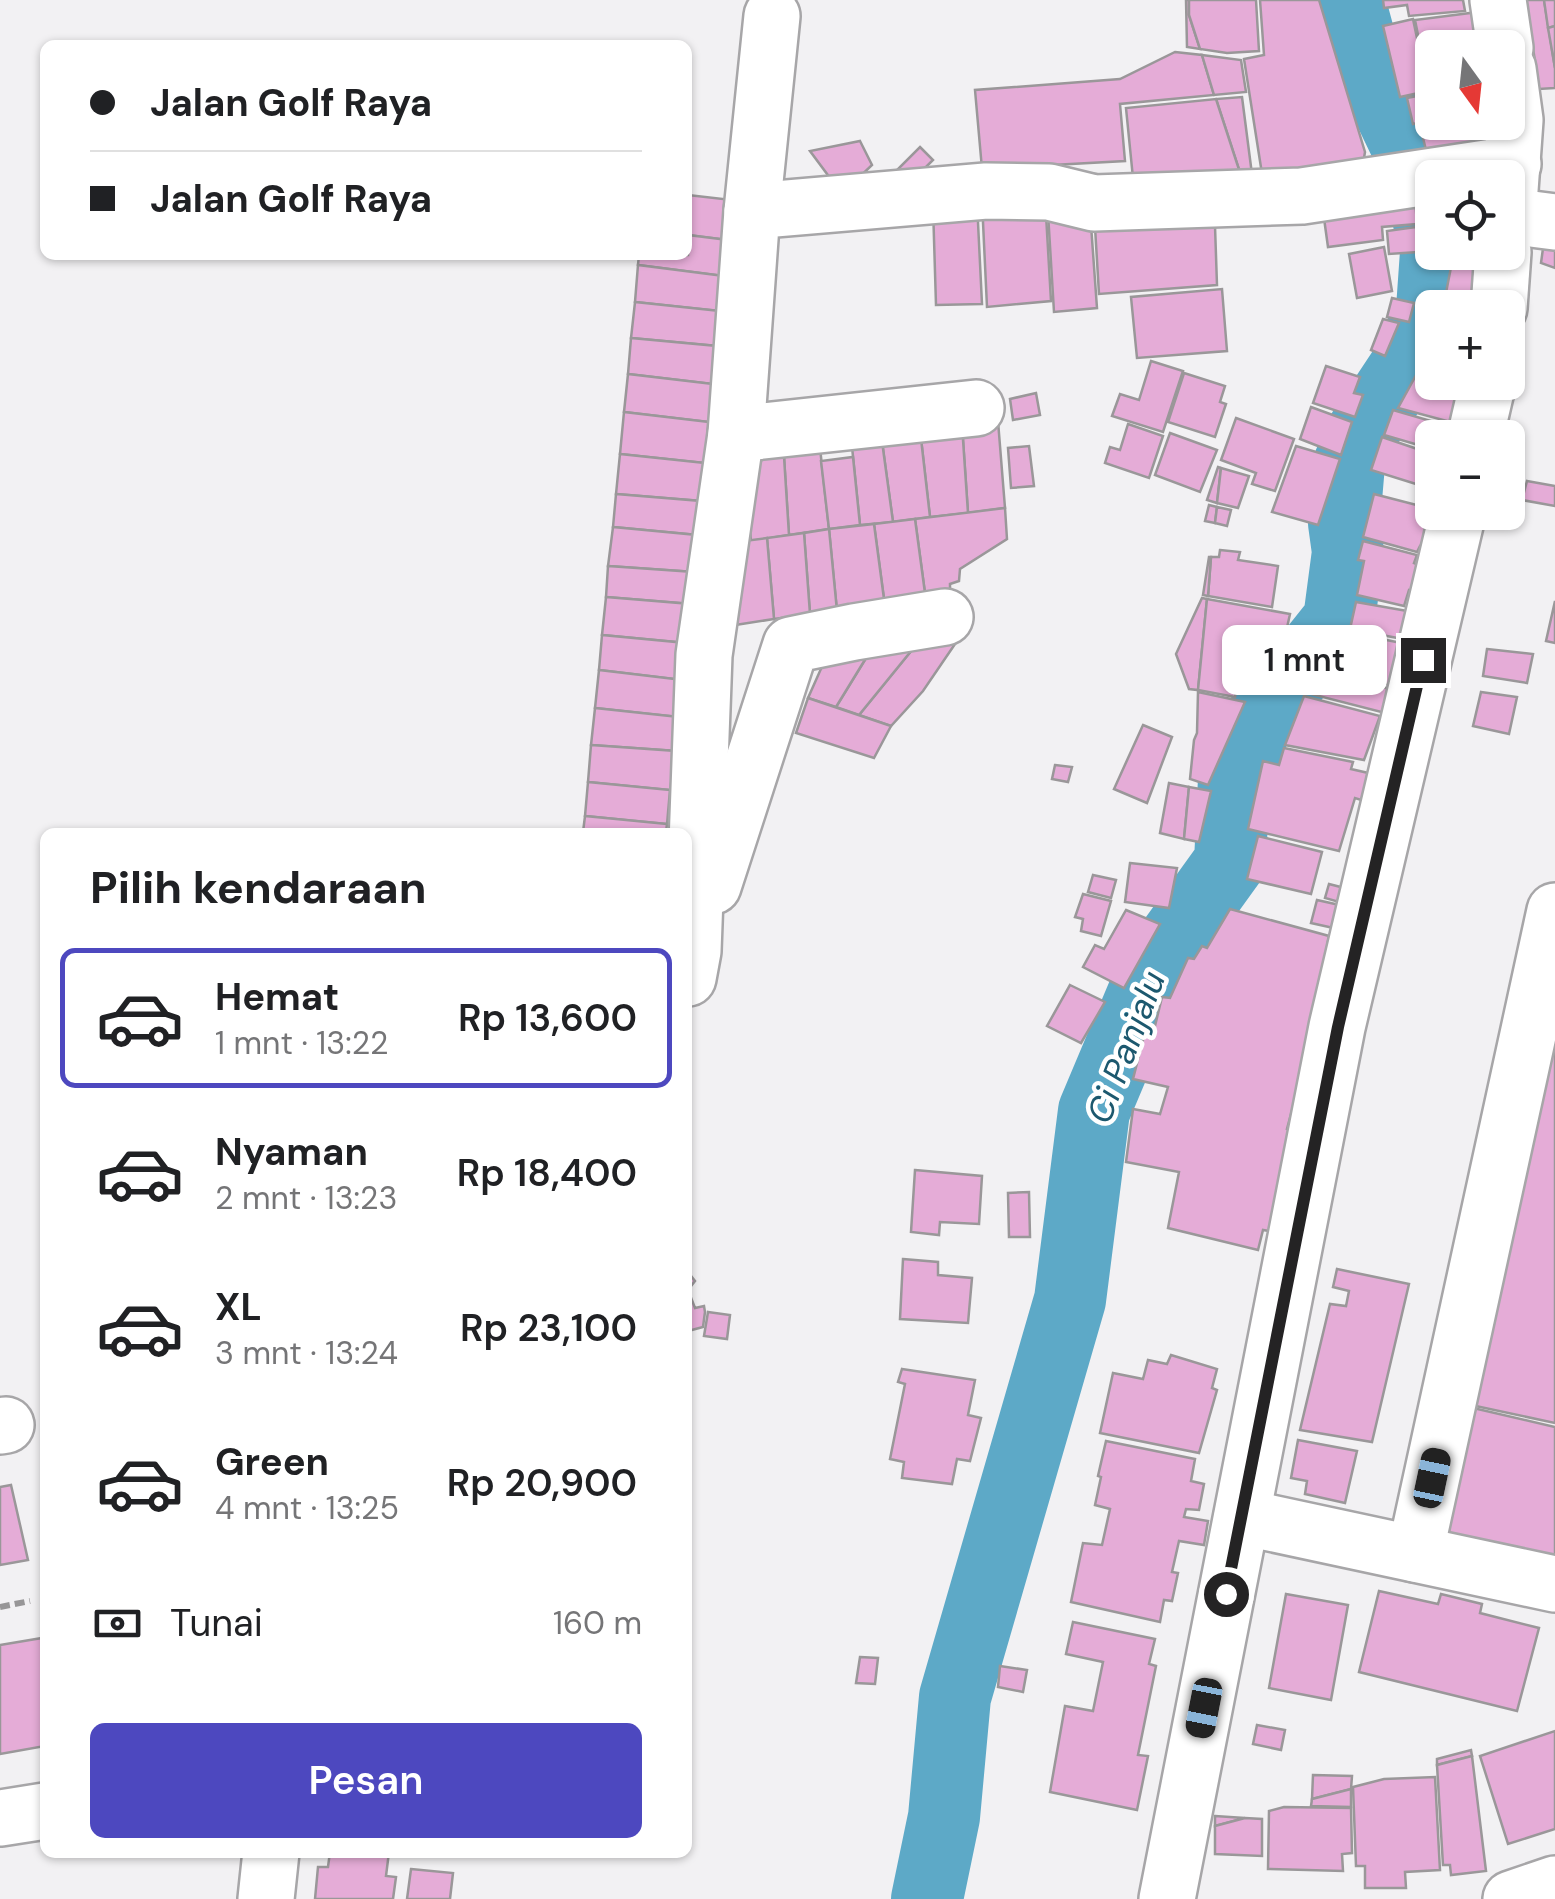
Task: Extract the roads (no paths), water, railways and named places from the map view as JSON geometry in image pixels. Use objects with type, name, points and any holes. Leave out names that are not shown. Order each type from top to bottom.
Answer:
[{"type":"street","points":[[1498,0],[1502,30]]},
{"type":"street","points":[[692,920],[704,655],[736,434],[752,211],[772,16]]},
{"type":"street","points":[[752,211],[986,191],[1049,192],[1094,203],[1302,196],[1412,179],[1518,151],[1555,222]]},
{"type":"street","points":[[736,434],[976,408]]},
{"type":"street","points":[[1167,1899],[1338,1027],[1454,530]]},
{"type":"street","points":[[704,655],[791,645],[945,618]]},
{"type":"street","points":[[692,958],[791,645]]},
{"type":"street","points":[[1415,1554],[1555,911]]},
{"type":"street","points":[[1242,1517],[1555,1584]]},
{"type":"street","points":[[0,1818],[40,1812]]},
{"type":"street","points":[[266,1899],[269,1858]]},
{"type":"street","points":[[1511,1899],[1555,1884]]},
{"type":"waterway","name":"Ci Panjalu","points":[[1349,0],[1365,59],[1415,168]]},
{"type":"waterway","name":"Ci Panjalu","points":[[927,1899],[944,1817],[955,1697],[1070,1300],[1094,1111],[1155,966],[1230,862],[1234,779],[1257,723],[1339,620],[1348,552],[1344,523],[1349,464],[1363,431],[1404,369],[1432,309],[1435,270]]}]
